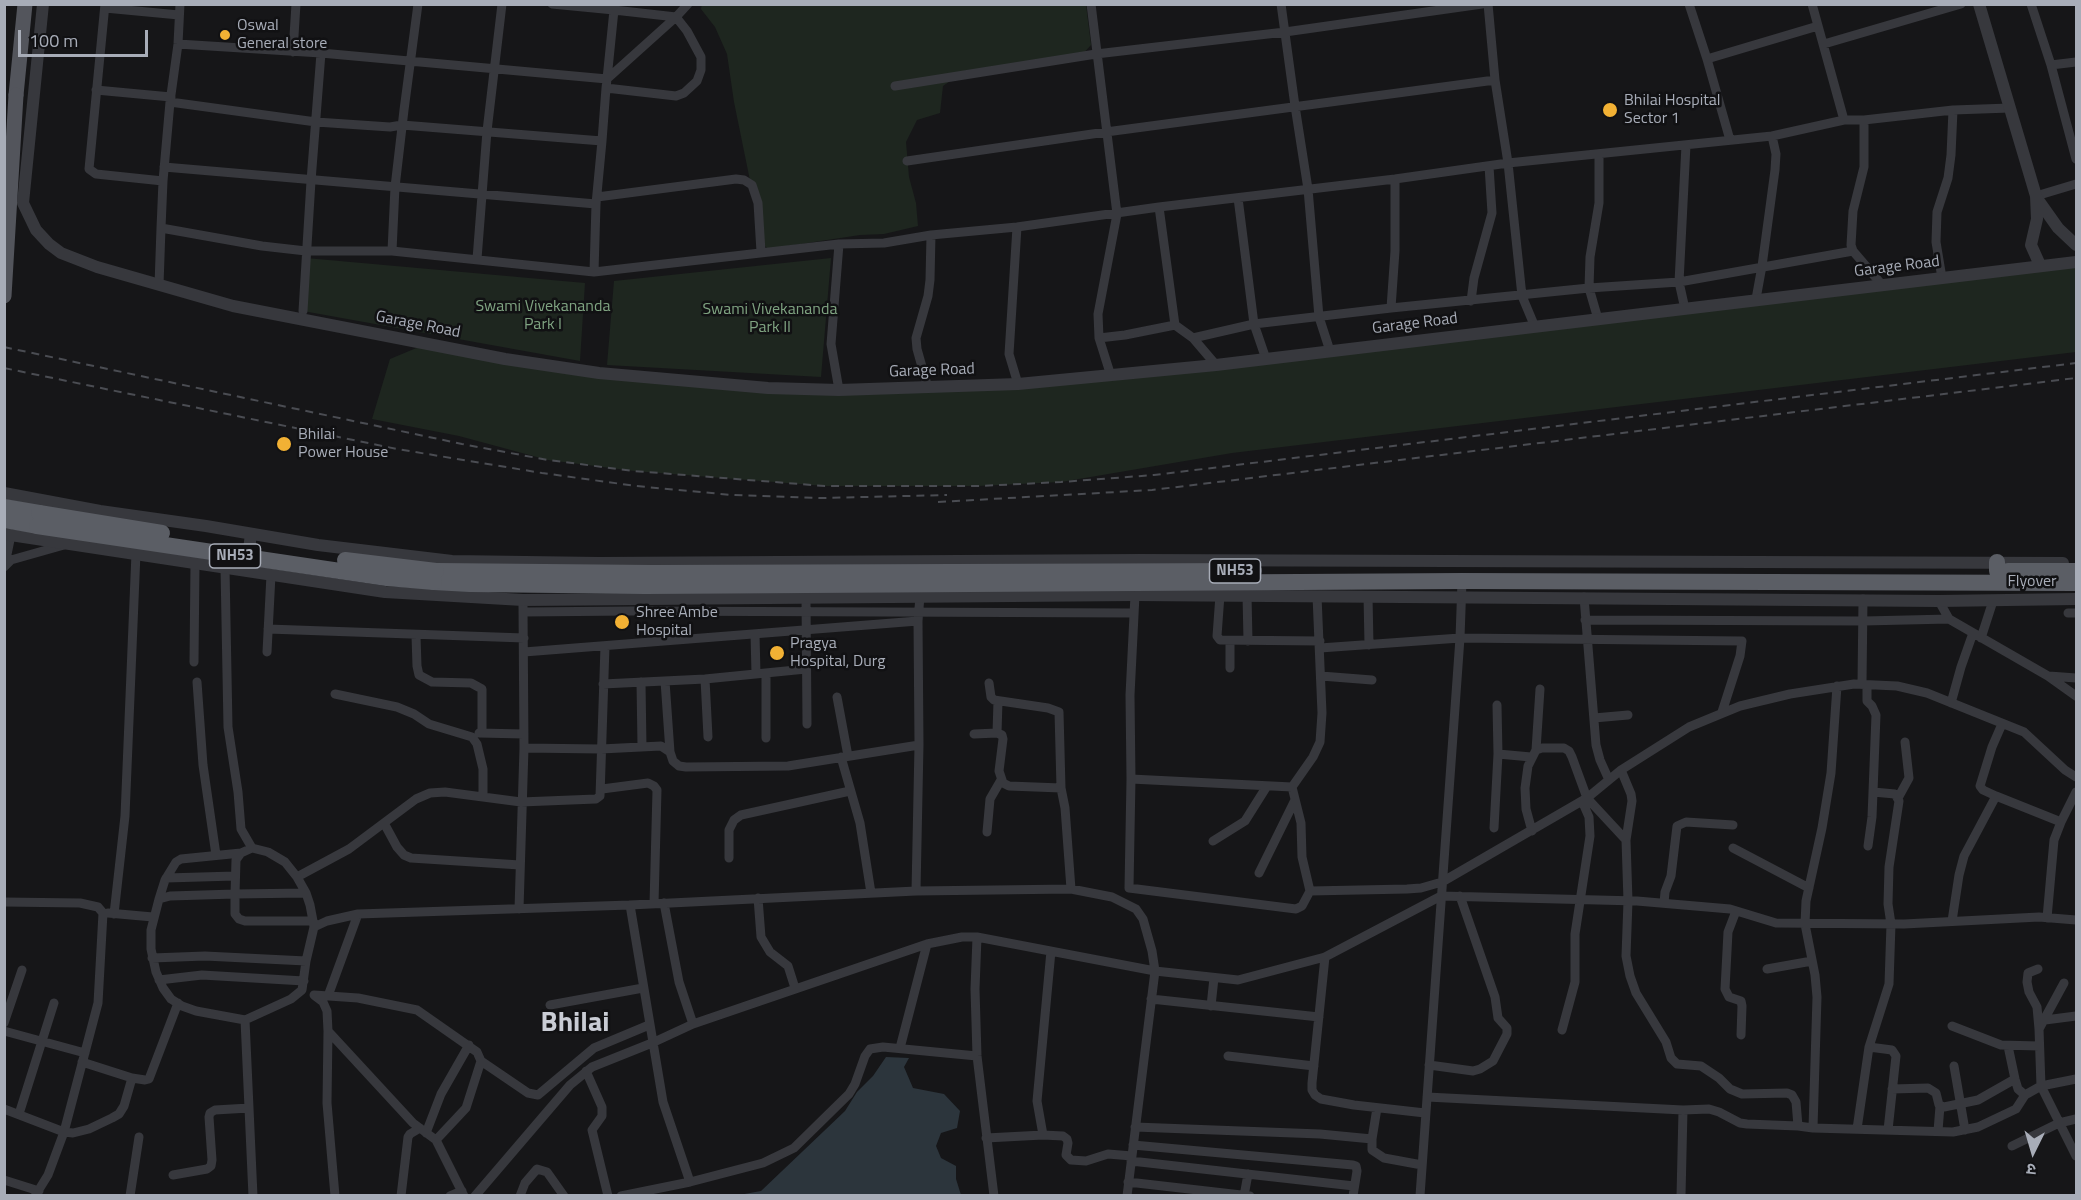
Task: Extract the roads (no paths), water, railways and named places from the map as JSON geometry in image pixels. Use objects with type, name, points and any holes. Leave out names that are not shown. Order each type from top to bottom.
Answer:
[{"type":"highway","name":"NH53","points":[[4,507],[246,547],[438,583],[653,573],[1993,572]]},
{"type":"highway","name":"NH53","points":[[7,530],[470,585],[1462,589],[1993,572]]},
{"type":"highway","name":"Flyover","points":[[1993,572],[2076,571]]},
{"type":"highway","name":"Flyover","points":[[1993,572],[2076,583]]},
{"type":"main road","points":[[4,296],[16,95],[25,4]]},
{"type":"street","points":[[4,195],[23,203],[43,4]]},
{"type":"street","points":[[159,285],[164,166],[178,44],[180,4]]},
{"type":"street","points":[[292,52],[296,4]]},
{"type":"street","points":[[392,251],[395,187],[418,4]]},
{"type":"street","points":[[477,259],[487,131],[502,4]]},
{"type":"street","points":[[178,44],[321,53],[494,70],[607,83],[675,96],[684,93],[697,81],[701,70],[700,57],[687,31],[676,17],[552,4]]},
{"type":"street","points":[[607,83],[688,4]]},
{"type":"street","points":[[1091,4],[1117,214],[1098,314],[1099,338],[1111,376]]},
{"type":"street","points":[[1281,4],[1308,189],[1319,317],[1330,351]]},
{"type":"street","points":[[895,86],[1096,54],[1285,32],[1482,4]]},
{"type":"street","points":[[1488,4],[1495,80],[1508,163],[1522,296],[1535,327]]},
{"type":"street","points":[[1689,4],[1730,140]]},
{"type":"street","points":[[1812,4],[1844,120]]},
{"type":"street","points":[[1824,44],[1961,4]]},
{"type":"street","points":[[1979,4],[2036,196],[2037,219],[2031,245],[2040,265]]},
{"type":"street","points":[[2031,4],[2073,136],[2076,159]]},
{"type":"street","points":[[163,182],[96,174],[89,169],[96,90],[105,6],[179,15]]},
{"type":"street","points":[[594,272],[596,201],[614,10]]},
{"type":"street","points":[[1707,59],[1818,26]]},
{"type":"street","points":[[303,311],[321,53]]},
{"type":"street","points":[[2051,65],[2076,62]]},
{"type":"street","points":[[907,161],[1495,80]]},
{"type":"street","points":[[96,90],[316,122],[390,127],[402,125],[602,141]]},
{"type":"street","points":[[161,228],[262,246],[306,251],[392,251],[594,272],[839,244],[884,243],[931,235],[1017,227],[1508,163],[1773,136],[1844,120],[1864,120],[1953,110],[2010,108]]},
{"type":"street","points":[[1942,278],[1936,242],[1937,212],[1948,178],[1953,110]]},
{"type":"street","points":[[1864,120],[1864,167],[1853,211],[1850,238],[1853,251],[1883,286]]},
{"type":"street","points":[[1756,299],[1775,170],[1776,154],[1773,136]]},
{"type":"street","points":[[1685,309],[1679,282],[1686,145]]},
{"type":"street","points":[[1598,319],[1589,288],[1590,257],[1599,203],[1599,154]]},
{"type":"street","points":[[164,166],[481,195],[596,201],[736,179],[744,180],[752,185],[758,203],[761,252]]},
{"type":"street","points":[[1471,301],[1472,287],[1492,213],[1489,166]]},
{"type":"street","points":[[1391,308],[1395,251],[1395,179]]},
{"type":"street","points":[[2036,196],[2076,184]]},
{"type":"street","points":[[2036,196],[2058,228],[2076,245]]},
{"type":"street","points":[[1238,198],[1254,324],[1266,359]]},
{"type":"street","name":"Garage Road","points":[[23,203],[36,230],[61,253],[97,267],[233,306],[505,359],[659,379],[768,388],[839,390],[927,388],[1018,384],[1111,376],[2076,262]]},
{"type":"street","points":[[1159,207],[1175,325],[1193,338],[1216,365]]},
{"type":"street","points":[[1017,227],[1009,354],[1018,384]]},
{"type":"street","points":[[927,388],[916,349],[916,338],[928,296],[931,235]]},
{"type":"street","points":[[839,244],[831,344],[839,390]]},
{"type":"street","points":[[1193,338],[1254,324],[1391,308],[1589,288],[1679,282],[1853,251]]},
{"type":"street","points":[[1099,338],[1175,325]]},
{"type":"street","name":"NH53","points":[[4,493],[318,545],[452,561],[599,563],[1149,560],[1993,572]]},
{"type":"street","points":[[86,545],[91,509]]},
{"type":"street","points":[[4,566],[7,530]]},
{"type":"street","name":"NH53","points":[[7,530],[246,572],[393,592],[438,583]]},
{"type":"street","points":[[246,572],[251,534]]},
{"type":"street","points":[[4,566],[11,560],[72,543]]},
{"type":"street","points":[[114,914],[125,816],[136,553]]},
{"type":"street","points":[[194,662],[195,563]]},
{"type":"street","points":[[1993,572],[2076,563]]},
{"type":"street","points":[[225,568],[228,728],[241,829],[252,848]]},
{"type":"street","points":[[267,652],[272,575]]},
{"type":"street","points":[[438,583],[523,606],[918,616],[1134,613]]},
{"type":"street","points":[[523,606],[806,597],[921,596],[1074,589],[1135,595],[1368,596],[1462,589],[1584,597],[1938,601],[2076,599]]},
{"type":"street","points":[[1420,1196],[1462,589]]},
{"type":"street","points":[[1129,888],[1130,694],[1135,595]]},
{"type":"street","points":[[1220,595],[1217,636],[1220,640],[1230,641],[1320,645],[1369,645],[1460,639],[1742,641]]},
{"type":"street","points":[[1247,595],[1248,641]]},
{"type":"street","points":[[916,891],[919,745],[918,616],[921,596]]},
{"type":"street","points":[[1112,897],[1129,888],[1296,909],[1302,906],[1310,891],[1302,857],[1301,823],[1292,787],[1313,757],[1320,742],[1322,713],[1317,596]]},
{"type":"street","points":[[1368,596],[1369,645]]},
{"type":"street","points":[[806,597],[807,724]]},
{"type":"street","points":[[1584,597],[1598,752],[1609,780]]},
{"type":"street","points":[[1863,599],[1864,684],[1868,701],[1876,716],[1872,817],[1868,846]]},
{"type":"street","points":[[1938,601],[1949,619],[2048,676],[2076,696]]},
{"type":"street","points":[[1951,703],[1961,667],[1992,604]]},
{"type":"street","points":[[519,909],[524,748],[523,606]]},
{"type":"street","points":[[524,652],[806,630],[918,616]]},
{"type":"street","points":[[1585,620],[1949,619]]},
{"type":"street","points":[[1722,712],[1740,656],[1747,620]]},
{"type":"street","points":[[268,629],[524,638]]},
{"type":"street","points":[[755,634],[766,738]]},
{"type":"street","points":[[416,636],[417,666],[420,675],[432,682],[471,683],[482,689],[482,733]]},
{"type":"street","points":[[1230,641],[1230,668]]},
{"type":"street","points":[[297,877],[348,849],[416,799],[430,793],[445,792],[521,802],[596,799],[600,796],[602,789],[601,749],[605,646]]},
{"type":"street","points":[[603,684],[705,679],[807,669]]},
{"type":"street","points":[[1321,676],[1372,680]]},
{"type":"street","points":[[2048,676],[2076,678]]},
{"type":"street","points":[[705,679],[708,737]]},
{"type":"street","points":[[197,681],[203,765],[216,855]]},
{"type":"street","points":[[665,681],[670,752],[673,761],[679,766],[788,766],[919,745]]},
{"type":"street","points":[[641,682],[642,747]]},
{"type":"street","points":[[989,682],[991,697],[998,701],[1048,708],[1059,712],[1061,788],[1065,808],[1071,889]]},
{"type":"street","points":[[1310,891],[1414,888],[1442,882],[1584,799],[1621,770],[1689,727],[1740,706],[1837,686],[1864,684],[1897,686],[1926,693],[2024,732],[2065,770],[2076,777]]},
{"type":"street","points":[[1813,1128],[1817,1016],[1815,975],[1805,924],[1809,888],[1831,773],[1837,686]]},
{"type":"street","points":[[1532,831],[1526,809],[1524,788],[1525,777],[1534,754],[1540,688]]},
{"type":"street","points":[[335,694],[397,707],[429,724],[465,733],[524,734]]},
{"type":"street","points":[[837,697],[844,757],[850,791],[860,823],[871,893]]},
{"type":"street","points":[[997,733],[998,701]]},
{"type":"street","points":[[1494,828],[1498,754],[1497,705]]},
{"type":"street","points":[[1594,718],[1628,715]]},
{"type":"street","points":[[2002,724],[1980,783],[1983,790],[2061,822]]},
{"type":"street","points":[[465,733],[472,737],[481,757],[484,780],[483,797]]},
{"type":"street","points":[[974,734],[997,733],[1002,735],[999,771],[1001,780],[1009,786],[1061,788]]},
{"type":"street","points":[[1857,1130],[1869,1047],[1889,984],[1891,924],[1888,896],[1889,867],[1899,798],[1909,778],[1905,742]]},
{"type":"street","points":[[524,748],[601,749],[661,746],[670,752]]},
{"type":"street","points":[[1498,754],[1534,754],[1542,748],[1564,748],[1569,751],[1591,826],[1575,934],[1575,982],[1562,1030]]},
{"type":"street","points":[[1621,770],[1632,801],[1626,840],[1628,901],[1626,956],[1636,993],[1666,1042],[1674,1062],[1701,1066],[1719,1077],[1730,1089],[1742,1094],[1787,1093],[1792,1095],[1796,1102],[1798,1126]]},
{"type":"street","points":[[1131,779],[1292,787]]},
{"type":"street","points":[[987,832],[990,800],[1001,780]]},
{"type":"street","points":[[602,789],[648,783],[657,790],[654,904]]},
{"type":"street","points":[[1213,841],[1245,821],[1267,786]]},
{"type":"street","points":[[729,858],[729,830],[734,820],[741,815],[850,791]]},
{"type":"street","points":[[1873,792],[1895,794],[1899,798]]},
{"type":"street","points":[[2047,918],[2054,840],[2076,792]]},
{"type":"street","points":[[1952,921],[1964,856],[1996,796]]},
{"type":"street","points":[[1584,799],[1626,840]]},
{"type":"street","points":[[1258,873],[1295,800]]},
{"type":"street","points":[[1664,903],[1671,876],[1677,826],[1686,822],[1733,825]]},
{"type":"street","points":[[384,823],[397,847],[404,855],[411,858],[520,865]]},
{"type":"street","points":[[252,848],[268,852],[285,862],[306,893],[314,924],[303,985],[291,999],[245,1020],[196,1011],[171,999],[159,980],[152,958],[151,930],[166,878],[176,862],[181,859],[241,853],[252,848]]},
{"type":"street","points":[[1733,848],[1809,888]]},
{"type":"street","points":[[241,853],[236,860],[235,914],[239,919],[245,921],[314,924],[358,914],[630,905],[916,891],[1071,889],[1112,897],[1136,909],[1143,919],[1155,971],[1127,1196]]},
{"type":"street","points":[[166,878],[235,876]]},
{"type":"street","points":[[159,899],[170,896],[306,893]]},
{"type":"street","points":[[475,1196],[570,1085],[586,1071],[693,1024],[927,944],[962,937],[977,937],[1155,971],[1245,979],[1325,957],[1441,896],[1664,903],[1730,909],[1776,923],[1891,924],[2047,918],[2076,920]]},
{"type":"street","points":[[1429,1065],[1480,1070],[1493,1061],[1507,1034],[1507,1028],[1498,1018],[1495,997],[1460,896]]},
{"type":"street","points":[[758,898],[761,937],[770,952],[788,966],[795,988]]},
{"type":"street","points":[[4,902],[80,903],[98,906],[104,913],[100,992],[64,1132],[48,1174],[37,1193],[4,1180]]},
{"type":"street","points":[[664,903],[679,982],[693,1024]]},
{"type":"street","points":[[630,905],[663,1102],[690,1182]]},
{"type":"street","points":[[1736,911],[1728,932],[1725,989],[1729,997],[1741,1001],[1741,1035]]},
{"type":"street","points":[[104,913],[153,917]]},
{"type":"street","points":[[328,996],[358,914]]},
{"type":"street","points":[[977,937],[975,989],[977,1056],[994,1196]]},
{"type":"street","points":[[900,1048],[927,944]]},
{"type":"street","points":[[1043,1135],[1037,1101],[1051,951]]},
{"type":"street","points":[[152,958],[205,956],[306,961]]},
{"type":"street","points":[[1325,957],[1312,1090],[1315,1095],[1321,1099],[1425,1113]]},
{"type":"street","points":[[1767,969],[1812,961]]},
{"type":"street","points":[[2038,969],[2028,973],[2027,982],[2029,992],[2037,1007],[2041,1086],[2076,1156]]},
{"type":"street","points":[[4,1023],[22,970]]},
{"type":"street","points":[[159,980],[202,975],[303,985],[323,1002],[327,1011],[327,1102],[335,1196]]},
{"type":"street","points":[[1211,1006],[1214,978]]},
{"type":"street","points":[[2039,1029],[2064,983]]},
{"type":"street","points":[[550,1005],[643,988]]},
{"type":"street","points":[[314,995],[358,998],[417,1010],[469,1045],[477,1052],[481,1062],[528,1093],[538,1095],[594,1048],[649,1025]]},
{"type":"street","points":[[1151,999],[1319,1017]]},
{"type":"street","points":[[4,1031],[43,1041],[132,1078],[145,1080],[149,1078],[178,1003]]},
{"type":"street","points":[[19,1114],[54,1004]]},
{"type":"street","points":[[2045,1020],[2076,1016]]},
{"type":"street","points":[[245,1020],[253,1196]]},
{"type":"street","points":[[1952,1026],[1991,1042],[2008,1046],[2039,1046]]},
{"type":"street","points":[[328,1031],[398,1107],[436,1140],[463,1193],[450,1196]]},
{"type":"street","points":[[401,1196],[408,1137],[410,1134],[423,1130],[469,1045]]},
{"type":"street","points":[[2008,1046],[2018,1089],[2025,1095]]},
{"type":"street","points":[[1869,1047],[1895,1052],[1896,1056],[1888,1130]]},
{"type":"street","points":[[621,1196],[690,1182],[763,1163],[794,1148],[849,1094],[870,1049],[900,1048],[977,1056]]},
{"type":"street","points":[[1228,1056],[1314,1066]]},
{"type":"street","points":[[436,1140],[466,1108],[481,1062]]},
{"type":"street","points":[[1954,1066],[1965,1130]]},
{"type":"street","points":[[586,1071],[602,1107],[602,1116],[592,1130],[608,1196]]},
{"type":"street","points":[[4,1109],[64,1132],[73,1133],[89,1129],[119,1114],[124,1106],[132,1078]]},
{"type":"street","points":[[1940,1106],[1978,1100],[2015,1079]]},
{"type":"street","points":[[1427,1096],[1715,1110],[1740,1123],[1857,1130],[1938,1131],[1978,1127],[2016,1109],[2025,1095],[2041,1086],[2076,1079]]},
{"type":"street","points":[[1892,1089],[1928,1088],[1936,1093],[1940,1106],[1938,1131]]},
{"type":"street","points":[[173,1175],[207,1169],[211,1166],[210,1113],[215,1110],[249,1108]]},
{"type":"street","points":[[1377,1108],[1372,1150],[1384,1158],[1422,1165]]},
{"type":"street","points":[[1681,1196],[1683,1110]]},
{"type":"street","points":[[2012,1146],[2059,1123],[2076,1119]]},
{"type":"street","points":[[1135,1127],[1309,1134],[1372,1139]]},
{"type":"street","points":[[986,1138],[1063,1136],[1067,1138],[1066,1155],[1071,1160],[1086,1161],[1108,1154],[1354,1191],[1357,1171],[1356,1166],[1353,1165],[1133,1145]]},
{"type":"street","points":[[130,1196],[139,1137]]},
{"type":"street","points":[[520,1196],[525,1183],[537,1169],[547,1172],[564,1196]]},
{"type":"street","points":[[1245,1195],[1248,1174]]},
{"type":"street","points":[[1128,1182],[1250,1196]]},
{"type":"railway","points":[[4,347],[462,444],[548,460],[634,471],[825,486],[979,486],[1154,475],[2076,363]]},
{"type":"railway","points":[[4,368],[397,449],[636,486],[732,495],[822,498],[947,495]]},
{"type":"railway","points":[[938,502],[1152,490],[2076,378]]},
{"type":"place","name":"Oswal General store","points":[[225,35]]},
{"type":"place","name":"Bhilai Hospital Sector 1","points":[[1610,110]]},
{"type":"place","name":"Bhilai Power House","points":[[284,444]]},
{"type":"place","name":"Shree Ambe Hospital","points":[[622,622]]},
{"type":"place","name":"Pragya Hospital, Durg","points":[[777,653]]},
{"type":"district","name":"Bhilai","points":[[575,1024]]},
{"type":"park label","name":"Swami Vivekananda Park I","points":[[543,316]]},
{"type":"park label","name":"Swami Vivekananda Park II","points":[[770,319]]}]
